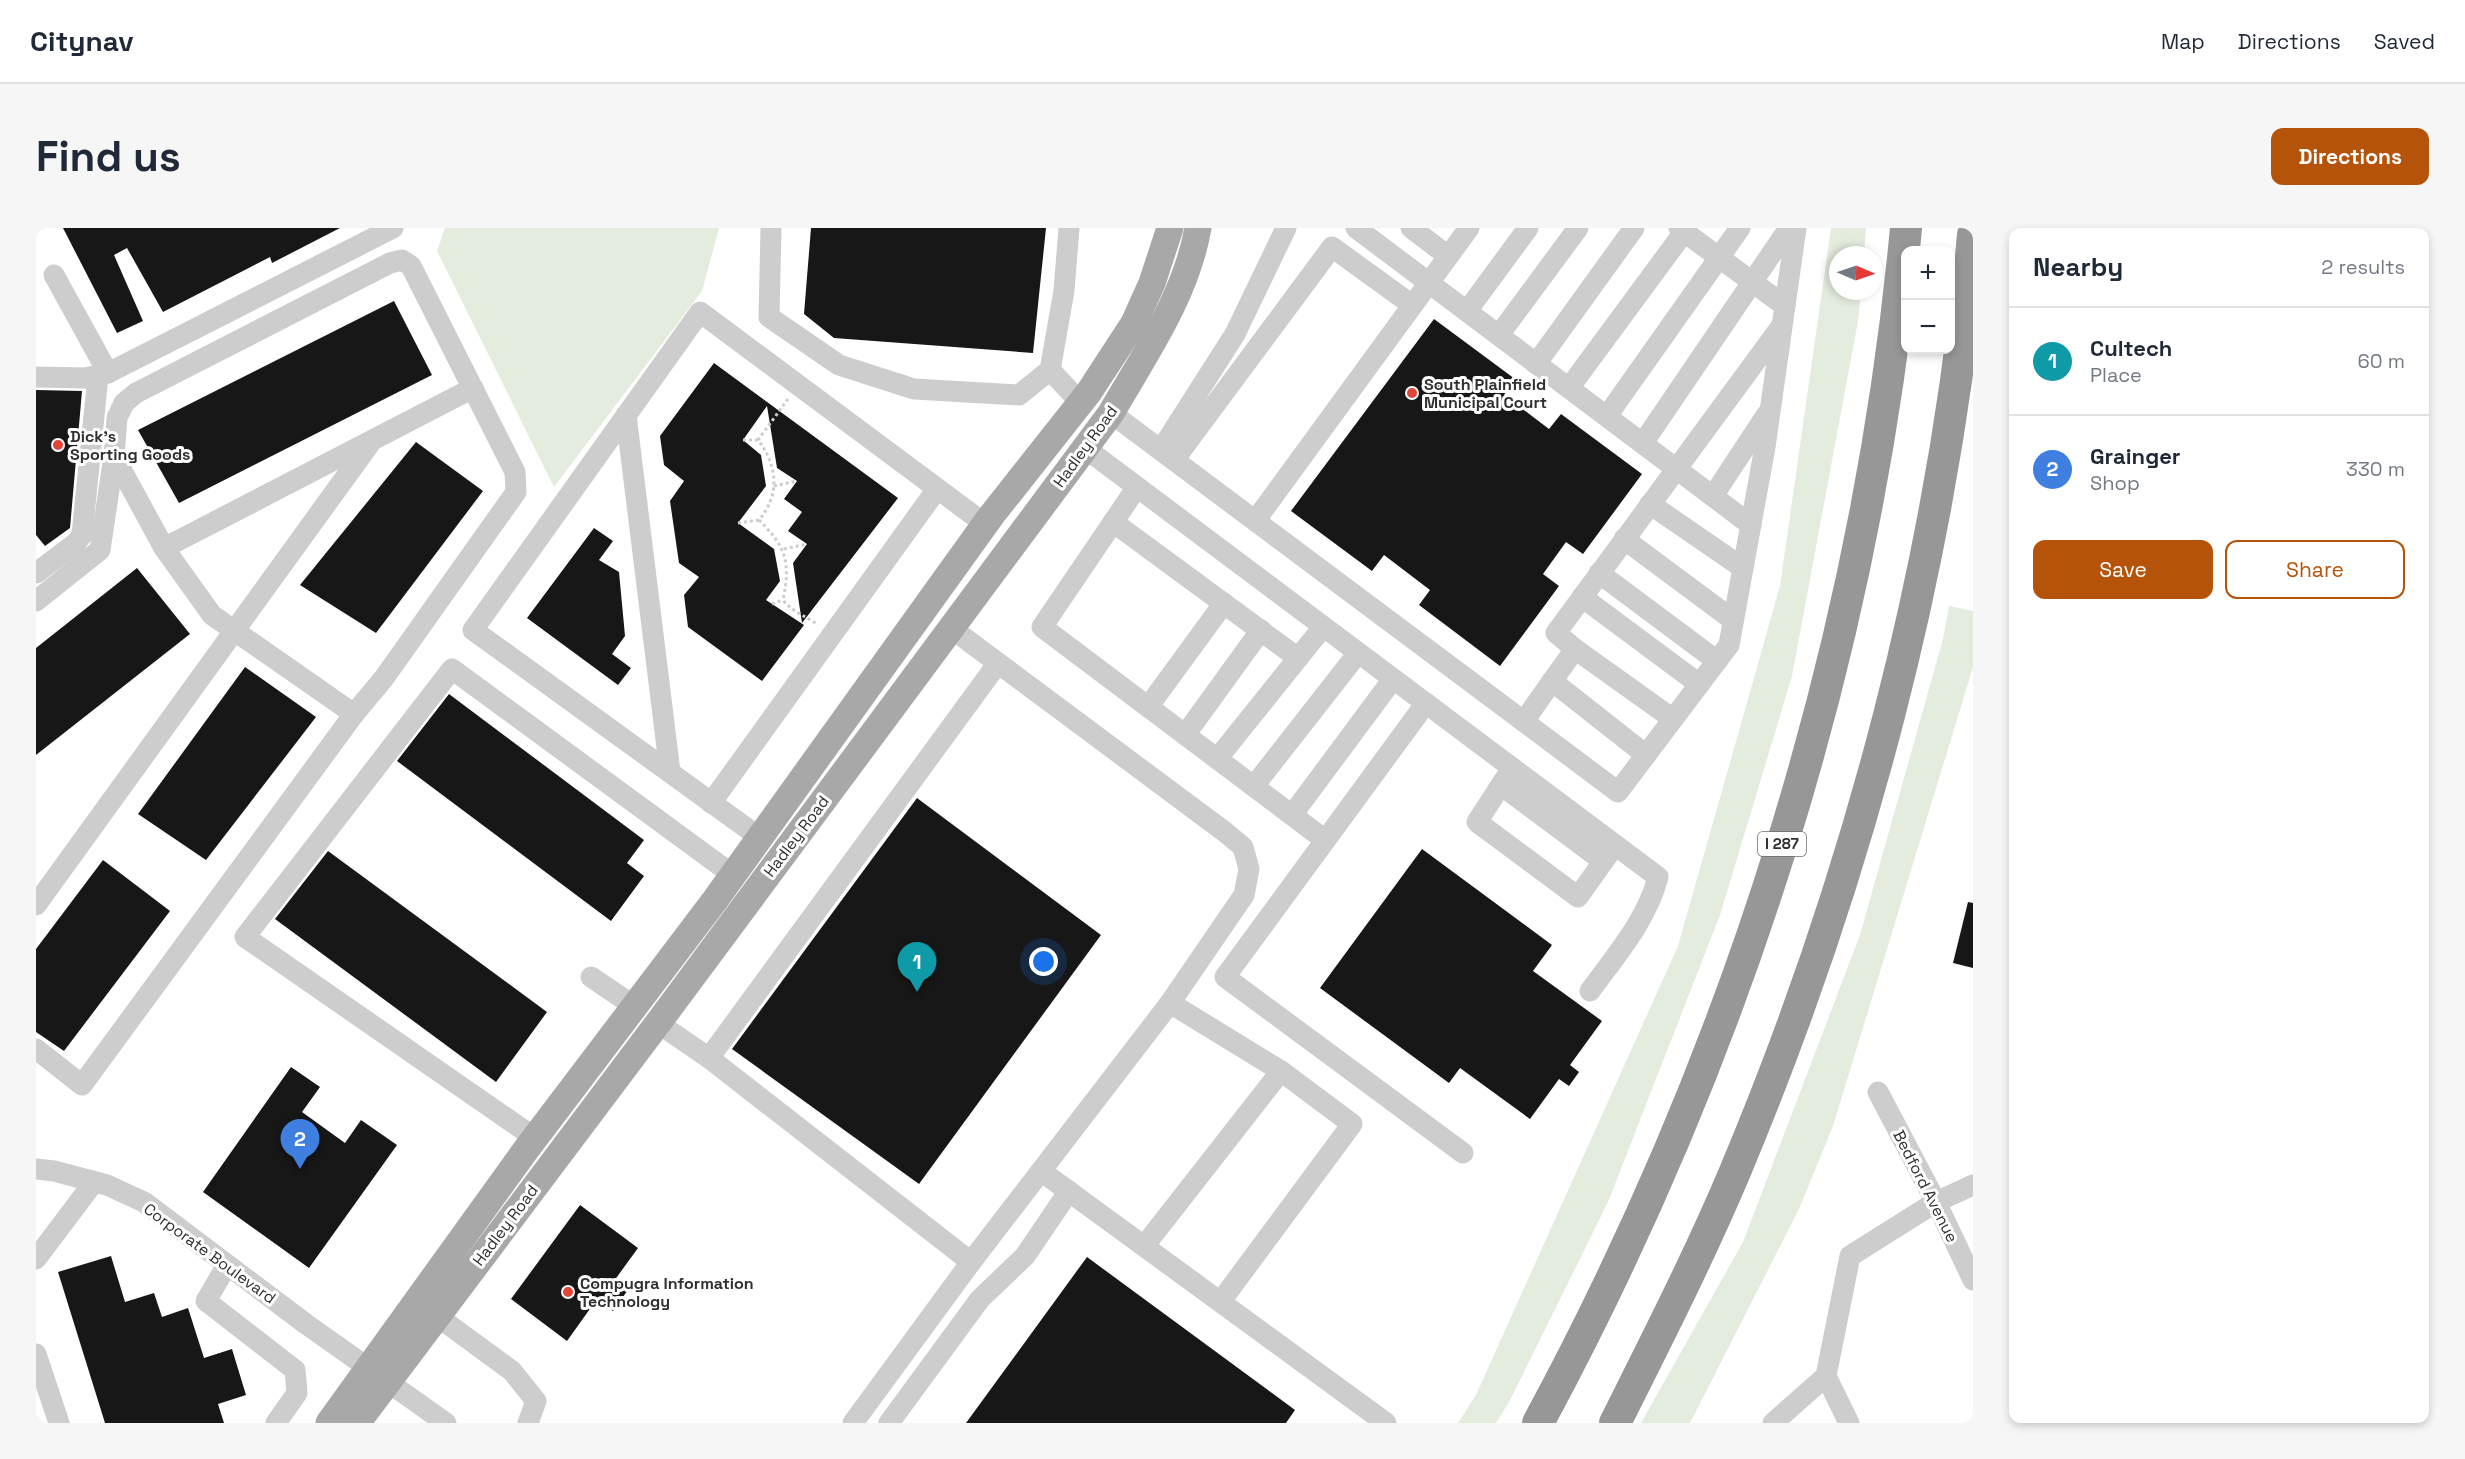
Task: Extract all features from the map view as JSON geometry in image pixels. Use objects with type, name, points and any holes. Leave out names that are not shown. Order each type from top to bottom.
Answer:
[{"type":"highway","name":"I 287","points":[[1538,1423],[1605,1296],[1692,1098],[1735,987],[1794,803],[1830,672],[1862,528],[1887,381],[1906,228]]},
{"type":"highway","points":[[1615,1423],[1703,1246],[1759,1114],[1816,961],[1858,830],[1895,692],[1930,527],[1956,379],[1973,234]]},
{"type":"main road","name":"Hadley Road","points":[[357,1423],[379,1374],[534,1138],[733,874],[985,524],[1085,397],[1134,323],[1152,283],[1170,228]]},
{"type":"main road","name":"Hadley Road","points":[[328,1423],[437,1316],[658,1023],[1111,413],[1171,311],[1196,241],[1198,228]]},
{"type":"main road","points":[[1085,397],[1111,413]]},
{"type":"street","points":[[36,377],[85,378],[103,374],[393,228]]},
{"type":"street","points":[[771,228],[769,317],[839,365],[914,389],[1019,395],[1050,370],[1064,291],[1069,228]]},
{"type":"street","points":[[1168,455],[1235,334],[1286,228]]},
{"type":"street","points":[[1356,228],[1751,525]]},
{"type":"street","points":[[1411,228],[1448,256]]},
{"type":"street","points":[[1255,521],[1469,228]]},
{"type":"street","points":[[1467,311],[1528,228]]},
{"type":"street","points":[[1498,335],[1578,228]]},
{"type":"street","points":[[1536,364],[1634,228]]},
{"type":"street","points":[[1607,416],[1740,228]]},
{"type":"street","points":[[1643,443],[1789,228]]},
{"type":"street","points":[[1111,413],[1618,792],[1729,645],[1770,410],[1796,228]]},
{"type":"street","points":[[1569,388],[1684,229],[1752,282],[1784,316]]},
{"type":"street","points":[[1168,455],[1332,247],[1412,305]]},
{"type":"street","points":[[36,601],[100,550],[114,456],[117,418],[124,403],[136,393],[390,263],[402,260],[411,266],[515,472],[516,492],[384,678],[354,714],[82,1085],[36,1049]]},
{"type":"street","points":[[36,573],[76,543],[82,535],[103,374],[54,275]]},
{"type":"street","points":[[759,837],[472,630],[700,312],[985,524]]},
{"type":"street","points":[[1673,719],[1556,633],[1784,316]]},
{"type":"street","points":[[1050,370],[1085,397]]},
{"type":"street","points":[[164,548],[474,388]]},
{"type":"street","points":[[1713,496],[1770,410]]},
{"type":"street","points":[[626,415],[670,772]]},
{"type":"street","points":[[36,905],[372,442]]},
{"type":"street","points":[[1084,448],[1426,704],[1506,776],[1609,853],[1658,877],[1653,897],[1640,922],[1590,991]]},
{"type":"street","points":[[114,456],[164,548],[212,615],[354,714]]},
{"type":"street","points":[[1137,487],[1042,627],[1325,840]]},
{"type":"street","points":[[711,802],[937,489]]},
{"type":"street","points":[[1650,504],[1743,568]]},
{"type":"street","points":[[1113,522],[1298,658]]},
{"type":"street","points":[[1624,539],[1733,620]]},
{"type":"street","points":[[1599,573],[1716,661]]},
{"type":"street","points":[[1582,597],[1699,684]]},
{"type":"street","points":[[1149,707],[1224,603]]},
{"type":"street","points":[[1217,759],[1323,627]]},
{"type":"street","points":[[853,1423],[971,1262],[1170,1003],[1244,895],[1249,869],[1243,847],[951,628]]},
{"type":"street","points":[[1185,735],[1261,630]]},
{"type":"street","points":[[1524,722],[1575,649]]},
{"type":"street","points":[[1254,786],[1358,653]]},
{"type":"street","points":[[709,1058],[998,663]]},
{"type":"street","points":[[534,1138],[245,937],[452,669],[733,874]]},
{"type":"street","points":[[1292,815],[1393,679]]},
{"type":"street","points":[[1552,681],[1646,755]]},
{"type":"street","points":[[1426,704],[1225,976],[1463,1153]]},
{"type":"street","points":[[1506,776],[1477,822],[1578,897],[1609,853]]},
{"type":"street","points":[[591,977],[634,1006]]},
{"type":"street","points":[[1170,1003],[1281,1071],[1352,1124],[1221,1301]]},
{"type":"street","points":[[658,1023],[709,1058],[971,1262]]},
{"type":"street","points":[[1145,1245],[1281,1071]]},
{"type":"street","name":"Bedford Avenue","points":[[1878,1092],[1936,1202],[1973,1280]]},
{"type":"street","name":"Corporate Boulevard","points":[[36,1169],[54,1171],[94,1182],[144,1202],[227,1265],[446,1423]]},
{"type":"street","points":[[1041,1170],[1221,1301],[1364,1416],[1386,1423]]},
{"type":"street","points":[[36,1259],[94,1182]]},
{"type":"street","points":[[1773,1423],[1826,1376],[1850,1256],[1936,1202],[1973,1185]]},
{"type":"street","points":[[889,1423],[981,1299],[1025,1256],[1069,1191]]},
{"type":"street","points":[[227,1265],[206,1301],[295,1370],[297,1393],[276,1423]]},
{"type":"street","points":[[437,1316],[512,1371],[536,1401],[528,1423]]},
{"type":"street","points":[[36,1354],[59,1423]]},
{"type":"street","points":[[1826,1376],[1849,1423]]},
{"type":"path","points":[[758,440],[797,385]]},
{"type":"path","points":[[743,440],[758,440]]},
{"type":"path","points":[[738,523],[759,520],[774,495],[771,468],[764,448],[758,440]]},
{"type":"path","points":[[774,486],[797,481]]},
{"type":"path","points":[[759,520],[784,549],[787,568],[783,600],[791,610],[802,613],[832,635]]},
{"type":"path","points":[[784,549],[807,544]]},
{"type":"path","points":[[772,603],[783,600]]},
{"type":"shaded area","points":[[445,228],[719,228],[702,291],[554,487],[437,251]]},
{"type":"shaded area","points":[[1831,228],[1866,228],[1865,246],[1829,246],[1829,300],[1860,300],[1858,321],[1792,676],[1720,915],[1608,1202],[1509,1402],[1496,1423],[1458,1423],[1476,1395],[1678,946],[1780,586]]},
{"type":"shaded area","points":[[1949,606],[1973,611],[1973,667],[1833,1126],[1799,1209],[1690,1423],[1641,1423],[1743,1242],[1860,935],[1943,639]]},
{"type":"building","points":[[63,228],[340,228],[272,263],[270,257],[163,312],[127,248],[114,255],[143,321],[117,333]]},
{"type":"building","points":[[811,228],[1046,228],[1033,353],[834,338],[804,314]]},
{"type":"building","points":[[394,301],[432,375],[179,503],[138,430]]},
{"type":"building","points":[[1434,319],[1515,379],[1504,395],[1549,429],[1561,414],[1642,474],[1583,554],[1566,542],[1543,574],[1559,586],[1500,666],[1419,605],[1430,590],[1384,555],[1372,571],[1291,511]]},
{"type":"building","points":[[714,363],[898,498],[802,623],[793,563],[807,544],[788,531],[802,512],[784,499],[797,481],[777,468],[767,406],[743,440],[761,455],[766,486],[738,523],[774,549],[780,581],[766,600],[804,625],[762,681],[688,627],[684,595],[699,577],[679,563],[670,501],[684,481],[664,465],[660,436]]},
{"type":"building","name":"Dick's Sporting Goods","points":[[36,390],[82,391],[70,528],[45,546],[36,535]]},
{"type":"building","points":[[416,442],[483,491],[376,633],[300,585]]},
{"type":"building","points":[[594,528],[613,541],[599,560],[619,572],[625,636],[612,654],[631,668],[618,685],[527,618]]},
{"type":"building","points":[[137,568],[190,634],[36,755],[36,648]]},
{"type":"building","points":[[245,667],[316,717],[206,860],[138,814]]},
{"type":"building","points":[[449,694],[644,840],[627,863],[644,876],[611,921],[397,761]]},
{"type":"building","points":[[917,798],[1101,935],[919,1184],[732,1049]]},
{"type":"building","points":[[1422,849],[1552,945],[1533,971],[1602,1021],[1570,1065],[1579,1072],[1569,1086],[1559,1079],[1530,1119],[1460,1068],[1449,1083],[1320,988]]},
{"type":"building","points":[[328,851],[547,1012],[496,1082],[275,919]]},
{"type":"building","points":[[103,860],[170,911],[64,1051],[36,1032],[36,949]]},
{"type":"building","points":[[1968,902],[1973,903],[1973,968],[1953,963]]},
{"type":"building","points":[[291,1067],[320,1087],[302,1112],[345,1143],[361,1120],[397,1145],[309,1268],[203,1192]]},
{"type":"building","points":[[580,1205],[638,1248],[614,1281],[630,1287],[613,1311],[597,1299],[567,1341],[511,1299]]},
{"type":"building","points":[[111,1256],[125,1302],[154,1293],[162,1317],[188,1308],[204,1358],[232,1349],[246,1395],[218,1404],[224,1423],[105,1423],[58,1272]]},
{"type":"building","points":[[1087,1257],[1295,1410],[1286,1423],[966,1423]]},
{"type":"place","name":"South Plainfield Municipal Court","points":[[1412,393]]},
{"type":"place","name":"Dick's Sporting Goods","points":[[58,445]]},
{"type":"place","name":"Cultech","points":[[917,992]]},
{"type":"place","name":"Grainger","points":[[300,1169]]},
{"type":"place","name":"Compugra Information Technology","points":[[568,1292]]}]
